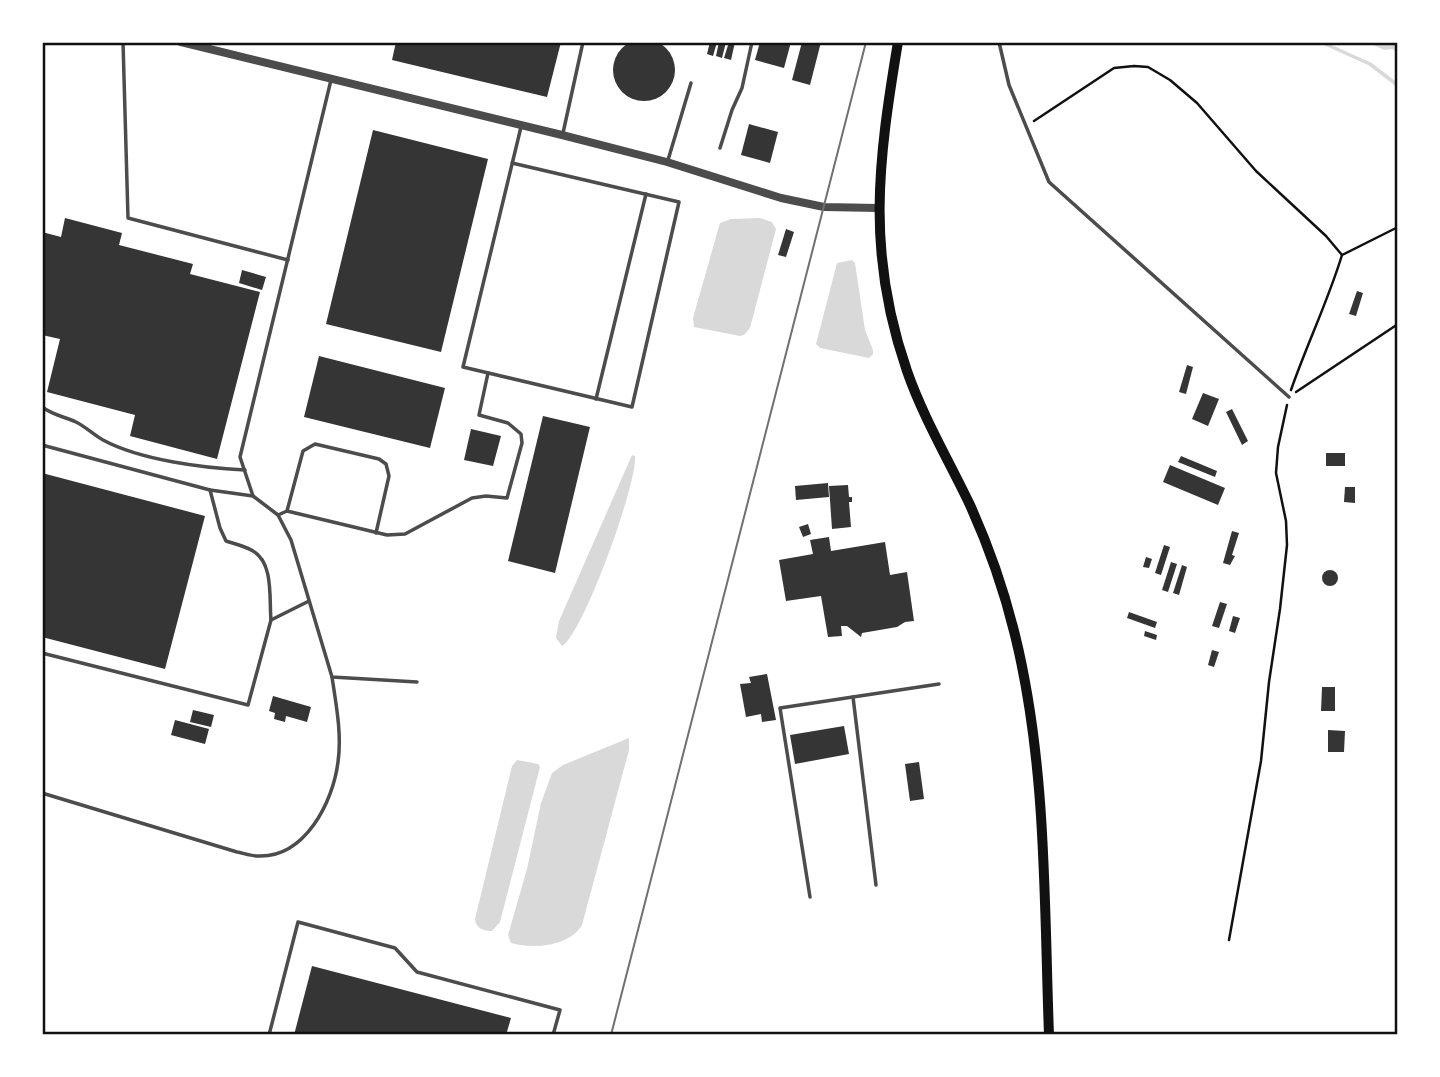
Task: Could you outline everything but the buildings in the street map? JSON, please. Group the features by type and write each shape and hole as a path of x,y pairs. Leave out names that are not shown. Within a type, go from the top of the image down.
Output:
{"main road":[{"path":"898,42 882,144 878,208 888,303 907,372 985,540 1006,600 1023,668 1037,766 1049,1035"}],"street":[{"path":"181,42 667,162 801,203 839,208 878,208"}],"lane":[{"path":"123,42 128,218 288,260"},
{"path":"562,135 583,42"},
{"path":"720,148 742,88 752,42"},
{"path":"999,42 1009,85 1049,182 1289,397"},
{"path":"253,496 240,457 331,78"},
{"path":"667,162 691,83"},
{"path":"512,163 678,202 632,407 463,367 521,125"},
{"path":"596,399 646,194"},
{"path":"278,515 287,511 376,533 405,534 472,498 507,498 522,443 521,434 508,423 478,415 488,373"},
{"path":"42,407 76,422 105,441 146,455 212,468 245,470"},
{"path":"287,511 303,451 309,446 315,444 379,459 386,464 389,476 376,533"},
{"path":"42,445 210,490 253,496 278,515 291,540 332,677 340,741 338,764 331,790 306,837 281,851 259,857 42,793"},
{"path":"42,653 248,705 271,620 266,566 261,556 252,550 226,541 210,490"},
{"path":"271,620 309,601"},
{"path":"332,677 417,682"},
{"path":"810,897 780,708 939,684"},
{"path":"853,697 876,885"},
{"path":"269,1035 298,922 395,948 417,972 559,1010 553,1035"}],"path":[{"path":"1026,127 1114,68 1148,67 1170,80 1196,103 1256,171 1342,255"},
{"path":"1229,940 1261,761 1280,609 1287,545 1286,521 1276,473 1278,447 1289,397 1304,351 1328,300 1342,255 1398,227"},
{"path":"1289,397 1398,324"}],"shaded area":[{"path":"1368,42 1398,42 1398,55 1393,49 1384,50"},
{"path":"760,218 772,222 776,229 750,328 740,336 694,327 693,318 720,223 731,219"},
{"path":"852,260 855,263 865,330 873,350 869,358 820,348 816,344 837,263"},
{"path":"632,455 635,456 634,471 608,556 583,615 562,646 556,638 559,621"},
{"path":"629,738 629,750 582,925 569,938 550,945 511,943 508,935 527,869 541,803 552,773 563,765"},
{"path":"517,760 538,764 540,767 500,922 492,931 486,931 479,927 475,919 512,766"}],"waterway":[{"path":"1321,42 1370,64 1396,84"}],"tram line":[{"path":"611,1035 866,42"}]}
